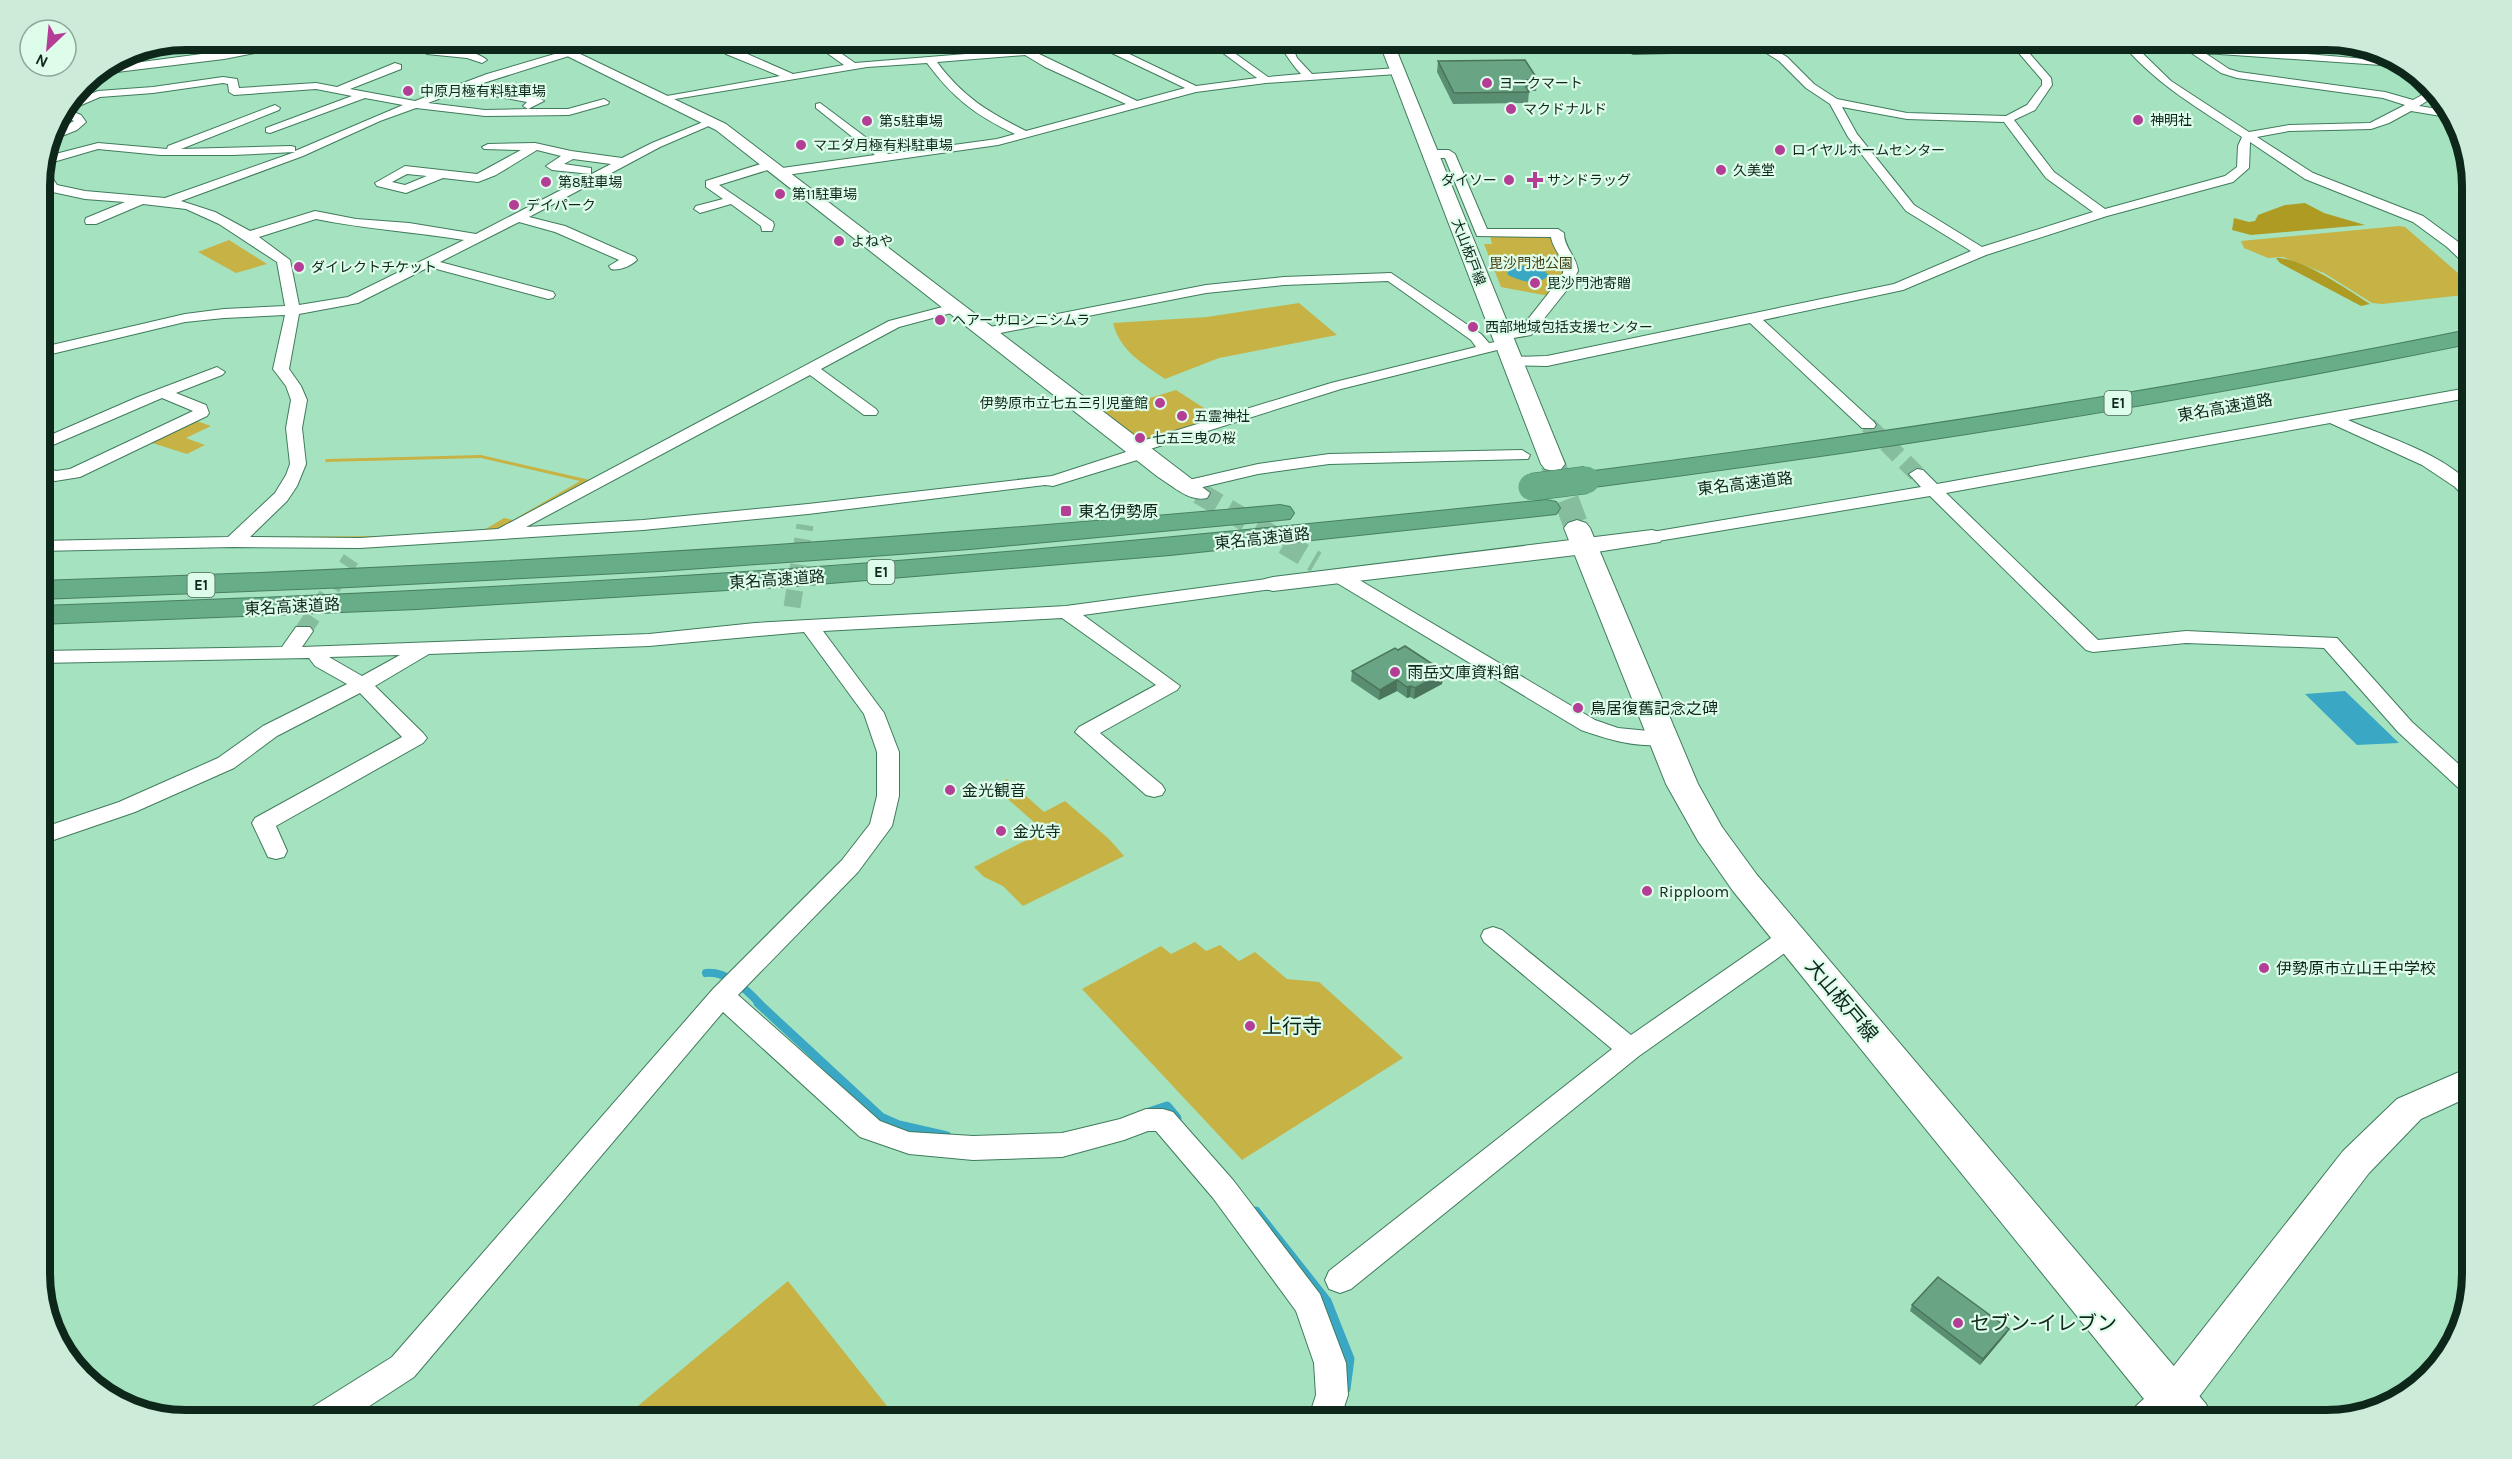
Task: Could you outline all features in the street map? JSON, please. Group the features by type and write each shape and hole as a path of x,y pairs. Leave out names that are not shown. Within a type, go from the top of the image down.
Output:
{"highway":[{"name":"東名高速道路","path":"1590,491 1783,455 2040,417 2368,358 2462,338"},
{"name":"東名高速道路","path":"1804,475 2201,412 2462,360"},
{"name":"東名高速道路","path":"50,615 215,610 822,577 1173,547 1590,491 1768,480"},
{"name":"東名高速道路","path":"50,590 374,578 825,552 1539,497"}],"main road":[{"name":"大山板戸線","path":"1389,50 1480,280 1501,347 1553,464"},
{"name":"大山板戸線","path":"1581,538 1662,738 1682,784 1709,833 2169,1410"}],"street":[{"path":"114,70 253,50"},
{"path":"428,50 421,52 470,55 482,60"},
{"path":"562,50 712,122 1192,490 1258,469 1329,459 1522,455"},
{"path":"726,50 797,82"},
{"path":"830,50 852,66"},
{"path":"661,96 797,82 807,79 807,76 852,66 1038,50"},
{"path":"1113,50 1195,89"},
{"path":"1224,50 1266,80"},
{"path":"1289,50 1292,59 1309,77"},
{"path":"1633,51 1672,50"},
{"path":"1769,50 1783,59 1810,86 1834,102 1907,116 2007,119 2030,111 2047,85 2047,80 2021,50"},
{"path":"2133,50 2167,83 2309,176 2418,219 2462,254"},
{"path":"2195,50 2225,71 2237,75 2385,95 2442,113"},
{"path":"2222,50 2386,64"},
{"path":"1027,52 1049,65 1137,105"},
{"path":"167,202 312,148 376,118 461,87 568,53"},
{"path":"930,60 962,100 974,109 1026,135"},
{"path":"339,89 397,67 397,62 380,65"},
{"path":"767,228 768,225 710,184 774,168 885,157 998,142 1195,89 1266,80 1397,70"},
{"path":"106,76 114,81 128,84"},
{"path":"87,92 98,94 160,90 223,80 233,81 234,92 302,85 366,93 416,104 470,112 569,112 588,117 579,122"},
{"path":"661,96 703,81"},
{"path":"461,87 539,101 518,112"},
{"path":"986,332 1206,289 1275,282 1391,277 1476,337 1547,361 1898,287 1981,252 2103,213 2229,179 2243,168 2245,140 2248,136 2264,131 2284,129 2372,126 2427,96 2420,87"},
{"path":"270,130 366,93"},
{"path":"79,102 98,94"},
{"path":"470,112 501,94"},
{"path":"569,112 604,102"},
{"path":"1834,102 1852,135 1910,208 1981,252"},
{"path":"820,106 885,157"},
{"path":"160,152 275,108"},
{"path":"60,133 79,124 79,119 70,114"},
{"path":"2007,119 2017,136 2050,175 2103,213"},
{"path":"50,350 182,318 326,307 353,300 518,219 672,137 712,122"},
{"path":"231,125 328,141"},
{"path":"53,158 98,146 160,152 233,153 312,148"},
{"path":"488,147 535,146 571,155 624,162"},
{"path":"442,174 478,178 535,146"},
{"path":"50,546 233,542 356,551 500,534 806,517 1046,480 1053,481 1138,450 1336,386 1501,347 1526,332 1571,273 1570,260 1559,247 1558,233 1482,233 1449,154 1430,154"},
{"path":"571,155 552,166 603,173"},
{"path":"50,184 72,194 167,202 196,208 284,260 293,309 281,369 294,386 300,403 294,425 294,439 299,463 289,485 267,512 233,542"},
{"path":"91,221 142,200"},
{"path":"700,209 732,200"},
{"path":"246,237 315,215 356,223 409,227 479,238"},
{"path":"518,219 561,229 630,260 616,266"},
{"path":"2452,244 2462,244"},
{"path":"428,263 546,292"},
{"path":"500,534 894,324 954,308"},
{"path":"1753,318 1868,425"},
{"path":"810,368 870,412"},
{"path":"50,441 217,372"},
{"path":"50,474 54,476 74,473 201,413 200,408 162,393"},
{"path":"50,657 288,653 649,640 754,628 1066,612 1340,576 1581,538 1652,537 1935,490 2462,394"},
{"path":"2334,419 2429,462 2462,483"},
{"path":"1917,474 2093,646 2186,637 2330,642 2405,727 2462,779"},
{"path":"1316,562 1588,725 1616,735 1662,738"},
{"path":"336,1410 403,1367 731,986 868,846 881,826 888,796 888,752 874,713 800,627 792,608"},
{"path":"1066,612 1170,687 1086,732 1154,790"},
{"path":"288,653 303,631"},
{"path":"50,833 127,807 226,763 279,726 362,684 424,649"},
{"path":"276,851 263,823 416,738 362,684 322,662 314,652"},
{"path":"1492,936 1630,1049"},
{"path":"1340,1280 1630,1049 1790,937"},
{"path":"731,986 870,1129 909,1143 973,1148 1062,1145 1124,1129 1146,1120 1163,1120 1223,1189 1312,1302 1330,1363 1332,1395 1327,1410"},
{"path":"2173,1410 2356,1162 2409,1109 2462,1085"}],"green space":[{"path":"2405,227 2462,276 2462,295 2382,304 2372,303 2324,273 2283,257 2268,258 2244,248 2241,241"},
{"name":"毘沙門池公園","path":"1549,235 1564,259 1567,272 1549,296 1501,287 1484,244 1492,244 1490,236"},
{"path":"229,240 267,264 236,273 198,252"},
{"path":"1299,303 1337,335 1219,358 1165,379 1126,349 1113,323 1207,317"},
{"path":"1176,390 1221,419 1144,442 1101,413"},
{"path":"194,420 211,426 186,438 205,445 187,454 149,442"},
{"path":"481,455 590,480 499,531 382,539 264,539 259,537 383,536 484,530 504,518 513,520 580,481 481,458 325,462 326,459"},
{"path":"1007,779 1044,812 1065,801 1109,839 1124,856 1023,906 1003,886 984,877 974,867 1044,831 994,787"},
{"path":"1195,942 1206,951 1220,945 1239,961 1255,952 1287,979 1319,982 1403,1058 1242,1160 1082,989 1161,946 1171,954"},
{"path":"788,1281 890,1410 633,1410"}],"shaded area":[{"path":"2305,203 2324,213 2365,225 2251,235 2232,230 2234,218 2249,222 2255,221 2258,215 2285,205"},
{"path":"2276,258 2311,268 2370,304 2361,306 2280,263"}],"water":[{"path":"1519,265 1540,268 1549,275 1534,282 1508,275 1507,269"},
{"path":"2345,691 2399,743 2357,745 2305,694"}],"building":[{"name":"ヨークマート","path":"1525,60 1538,80 1522,80 1529,92 1454,93 1438,61"},
{"path":"1405,646 1443,673 1415,688 1407,687 1397,680 1380,690 1352,671 1395,648 1398,650"},
{"name":"セブン-イレブン","path":"1938,1277 2009,1329 1983,1359 1912,1305"}],"waterway":[{"path":"706,973 729,978 760,1004"},
{"path":"758,1003 881,1117 899,1125 947,1136"},
{"path":"1149,1112 1167,1106 1177,1118"},
{"path":"1256,1211 1327,1301 1350,1359 1346,1389"}],"tunnel":[{"path":"1868,425 1917,474"},
{"path":"1553,464 1577,528"},
{"path":"1199,493 1316,562"},
{"path":"792,607 805,525"},
{"path":"303,631 351,559"}],"place":[{"name":"ヨークマート","path":"1487,83"},
{"name":"中原月極有料駐車場","path":"408,91"},
{"name":"マクドナルド","path":"1511,109"},
{"name":"神明社","path":"2138,120"},
{"name":"第5駐車場","path":"867,121"},
{"name":"マエダ月極有料駐車場","path":"801,145"},
{"name":"ロイヤルホームセンター","path":"1780,150"},
{"name":"久美堂","path":"1721,170"},
{"name":"ダイソー","path":"1509,180"},
{"name":"サンドラッグ","path":"1535,180"},
{"name":"第8駐車場","path":"546,182"},
{"name":"第11駐車場","path":"780,194"},
{"name":"デイパーク","path":"514,205"},
{"name":"よねや","path":"839,241"},
{"name":"ダイレクトチケット","path":"299,267"},
{"name":"毘沙門池寄贈","path":"1535,283"},
{"name":"ヘアーサロンニシムラ","path":"940,320"},
{"name":"西部地域包括支援センター","path":"1473,327"},
{"name":"伊勢原市立七五三引児童館","path":"1160,403"},
{"name":"五霊神社","path":"1182,416"},
{"name":"七五三曳の桜","path":"1140,438"},
{"name":"東名伊勢原","path":"1066,511"},
{"name":"雨岳文庫資料館","path":"1395,672"},
{"name":"鳥居復舊記念之碑","path":"1578,708"},
{"name":"金光観音","path":"950,790"},
{"name":"金光寺","path":"1001,831"},
{"name":"Ripploom","path":"1647,891"},
{"name":"伊勢原市立山王中学校","path":"2264,968"},
{"name":"上行寺","path":"1250,1026"},
{"name":"セブン-イレブン","path":"1958,1323"}]}
